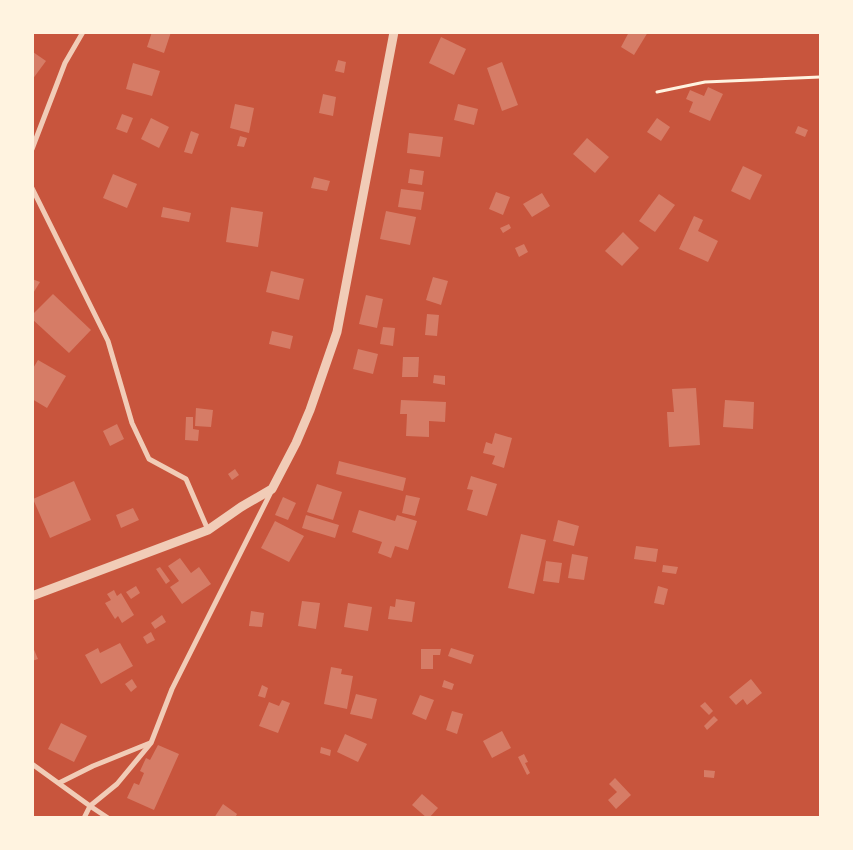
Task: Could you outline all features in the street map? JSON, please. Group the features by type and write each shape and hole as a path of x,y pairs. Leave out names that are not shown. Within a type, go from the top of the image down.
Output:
{"street":[{"path":"32,149 65,63 83,32"},
{"path":"84,818 90,806 117,784 151,743 172,689 296,443 310,410 337,332 394,32"},
{"path":"32,188 108,341 132,423 149,459 186,479 208,530"},
{"path":"32,596 208,530 241,507 272,489"},
{"path":"58,783 93,766 151,743"},
{"path":"32,764 108,818"}],"path":[{"path":"657,92 706,82 820,77"}],"building":[{"path":"152,32 171,32 164,53 147,47"},
{"path":"629,32 648,32 634,55 621,47"},
{"path":"441,37 466,49 454,75 429,63"},
{"path":"32,53 46,61 32,80"},
{"path":"338,60 346,62 344,73 335,71"},
{"path":"502,62 518,105 502,111 487,68"},
{"path":"133,63 160,71 152,96 126,89"},
{"path":"708,87 723,94 710,121 689,112 693,102 686,99 690,90 704,96"},
{"path":"323,94 336,97 333,116 319,113"},
{"path":"235,104 254,108 249,133 230,128"},
{"path":"458,104 478,109 474,125 454,120"},
{"path":"122,114 133,118 127,133 116,129"},
{"path":"151,118 169,127 159,148 141,139"},
{"path":"657,118 670,127 661,141 647,132"},
{"path":"798,126 808,130 805,137 795,133"},
{"path":"191,131 199,134 192,154 184,152"},
{"path":"409,133 443,137 440,157 407,153"},
{"path":"240,136 247,138 244,147 237,146"},
{"path":"587,138 609,157 595,173 573,154"},
{"path":"743,166 762,175 750,200 731,191"},
{"path":"410,169 424,171 422,185 408,183"},
{"path":"113,174 137,184 127,208 103,198"},
{"path":"314,177 330,181 327,191 311,188"},
{"path":"401,189 424,192 421,210 398,207"},
{"path":"496,192 510,197 503,215 489,209"},
{"path":"542,193 550,206 532,217 523,204"},
{"path":"659,194 675,205 655,232 639,221"},
{"path":"163,207 191,213 189,222 161,217"},
{"path":"231,207 263,212 258,247 226,242"},
{"path":"386,211 416,217 410,245 380,239"},
{"path":"694,216 703,220 698,231 718,241 708,262 679,249"},
{"path":"509,224 511,228 503,233 500,228"},
{"path":"623,232 639,248 622,266 605,251"},
{"path":"524,244 528,252 519,257 515,248"},
{"path":"271,271 304,279 299,300 266,292"},
{"path":"433,277 448,281 441,305 426,300"},
{"path":"32,279 40,282 32,295"},
{"path":"53,294 91,330 69,353 32,319 32,315"},
{"path":"366,295 383,299 377,328 359,324"},
{"path":"427,314 439,315 437,336 425,335"},
{"path":"383,327 395,328 393,346 380,344"},
{"path":"272,331 293,336 290,349 269,344"},
{"path":"358,349 378,354 373,374 353,369"},
{"path":"403,357 419,357 418,377 402,377"},
{"path":"38,360 66,376 47,408 32,399 32,370"},
{"path":"434,375 445,376 445,385 433,383"},
{"path":"696,388 700,445 669,447 667,412 674,412 672,389"},
{"path":"401,400 446,402 445,422 429,421 429,437 406,436 407,414 400,414"},
{"path":"725,400 754,402 753,429 723,427"},
{"path":"196,408 213,410 211,427 195,426"},
{"path":"186,417 193,417 193,429 199,430 198,441 185,440"},
{"path":"117,424 124,439 110,446 103,431"},
{"path":"495,433 512,438 504,468 492,464 495,456 483,453 486,442 492,444"},
{"path":"339,461 406,478 403,491 336,474"},
{"path":"235,469 239,475 232,480 228,474"},
{"path":"471,476 497,484 487,516 467,510 473,490 467,489"},
{"path":"74,481 91,520 50,538 33,499"},
{"path":"317,484 342,492 333,520 307,512"},
{"path":"406,495 420,498 415,516 402,513"},
{"path":"283,497 296,503 288,520 275,515"},
{"path":"133,508 139,520 121,528 116,515"},
{"path":"359,510 395,521 397,515 417,521 408,550 395,546 391,558 378,553 382,542 352,532"},
{"path":"306,515 339,525 335,538 302,528"},
{"path":"558,520 579,526 574,546 553,541"},
{"path":"275,521 304,536 289,562 261,548"},
{"path":"521,534 546,540 534,594 508,588"},
{"path":"636,546 658,549 656,562 634,559"},
{"path":"572,554 588,557 584,580 568,578"},
{"path":"180,558 191,573 199,567 211,584 182,604 170,587 179,581 168,566"},
{"path":"546,561 562,563 559,583 543,581"},
{"path":"663,565 678,567 676,574 662,572"},
{"path":"160,567 170,581 166,584 156,569"},
{"path":"136,586 140,593 131,599 126,592"},
{"path":"658,586 668,589 664,605 654,603"},
{"path":"114,590 117,596 121,593 134,615 122,623 118,616 115,619 105,603 111,600 107,594"},
{"path":"396,599 415,602 412,622 388,619 390,606 395,607"},
{"path":"302,601 320,603 316,629 298,626"},
{"path":"348,603 372,607 368,631 344,627"},
{"path":"251,611 264,613 262,627 249,626"},
{"path":"162,615 166,622 155,629 151,623"},
{"path":"151,632 155,640 147,644 143,637"},
{"path":"120,643 133,666 101,684 85,655 98,648 100,653"},
{"path":"32,645 38,659 32,661"},
{"path":"451,648 474,655 471,664 448,656"},
{"path":"421,649 441,649 440,655 433,655 433,669 421,669"},
{"path":"331,667 342,669 341,674 353,676 347,709 324,704"},
{"path":"132,679 137,687 131,692 125,684"},
{"path":"751,679 762,693 747,705 743,699 736,705 729,697"},
{"path":"444,680 454,684 452,690 442,687"},
{"path":"262,685 268,688 265,698 258,696"},
{"path":"356,694 377,699 372,719 350,714"},
{"path":"420,695 434,700 426,720 412,714"},
{"path":"282,700 290,703 278,733 259,726 269,702 279,706"},
{"path":"705,702 713,711 709,715 700,706"},
{"path":"452,711 463,714 457,734 446,730"},
{"path":"714,716 718,720 707,730 704,726"},
{"path":"61,723 87,736 74,762 48,749"},
{"path":"502,731 511,748 492,758 483,741"},
{"path":"345,734 367,744 358,762 337,752"},
{"path":"158,745 179,754 154,810 127,798 134,783 139,785 144,773 140,771 146,758 150,760"},
{"path":"321,747 331,750 330,756 320,753"},
{"path":"524,754 528,762 525,763 530,773 527,775 518,757"},
{"path":"704,770 715,771 714,778 704,777"},
{"path":"615,778 631,795 616,809 608,800 617,792 609,784"},
{"path":"422,794 438,808 429,818 412,805"},
{"path":"223,804 237,814 235,818 214,818"}]}
